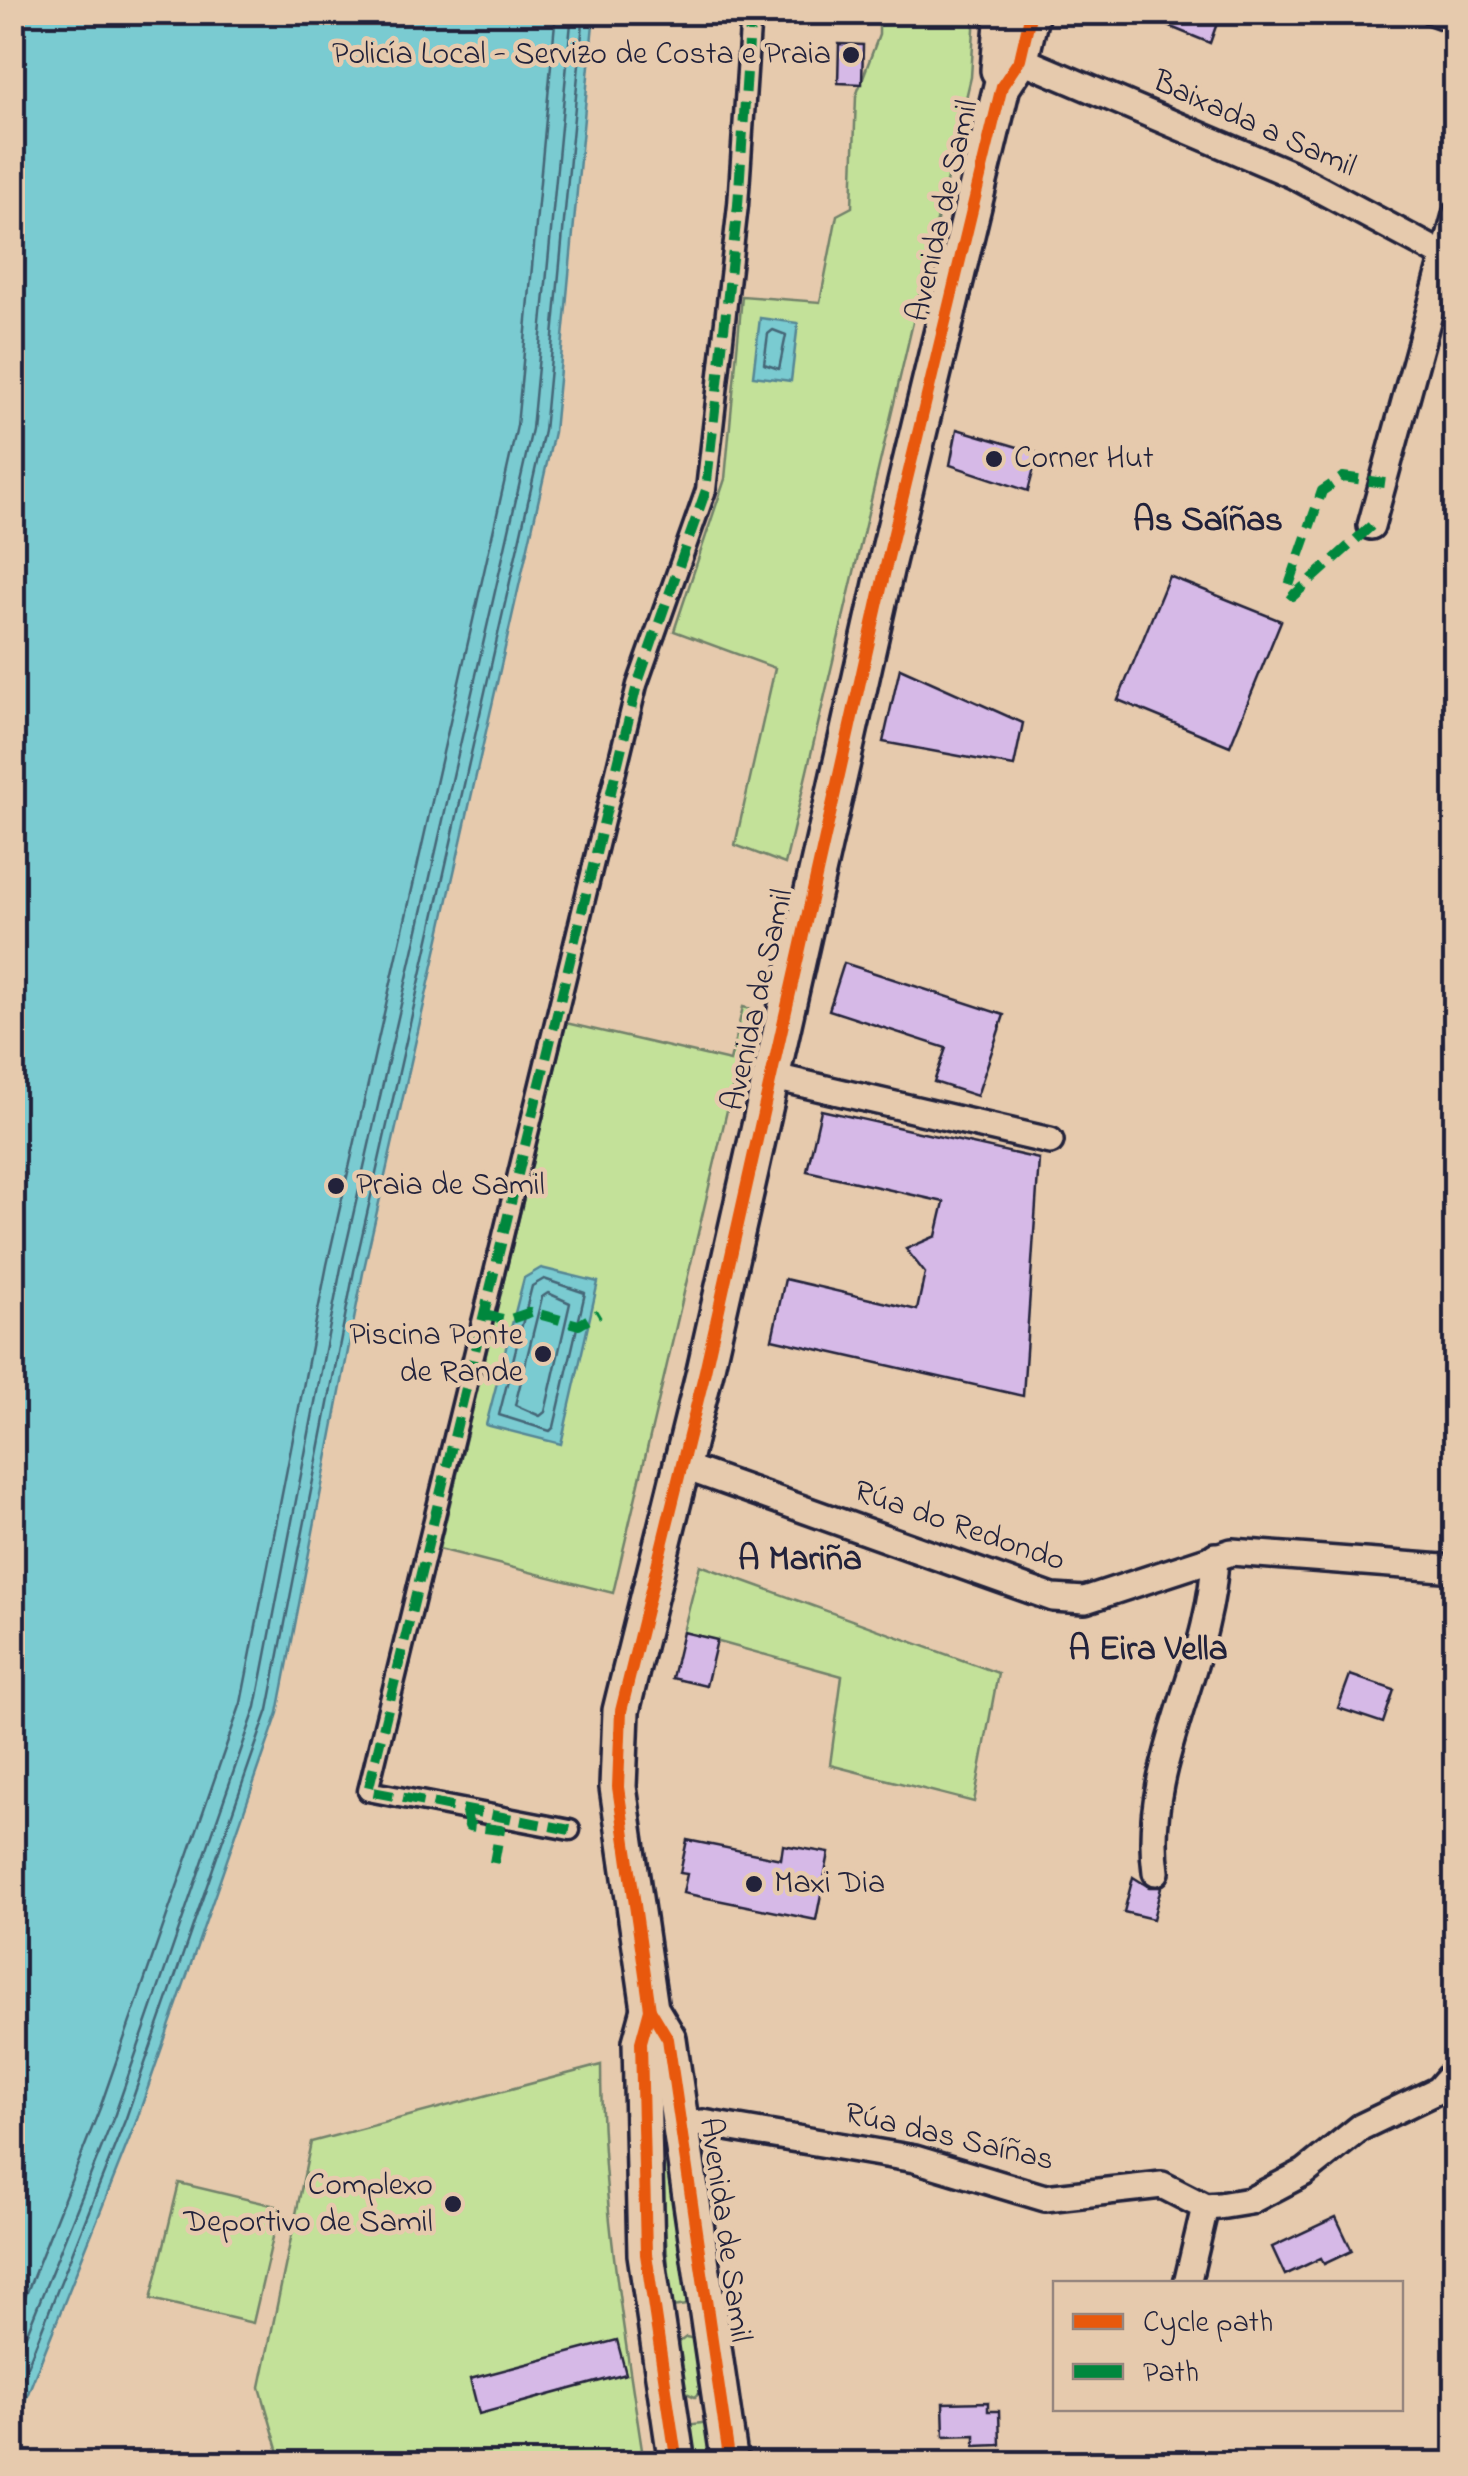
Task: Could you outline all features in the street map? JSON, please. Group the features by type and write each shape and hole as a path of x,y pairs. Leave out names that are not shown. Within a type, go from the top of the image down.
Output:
{"main road":[{"name":"Avenida de Samil","path":"1004,12 997,60 1011,72"},
{"name":"Avenida de Samil","path":"677,2464 655,2341 646,2254 641,2059 650,2009 618,1788 618,1741 631,1668 682,1466 886,566 1011,72 1030,12"},
{"name":"Avenida de Samil","path":"650,2009 668,2040 730,2464"},
{"path":"655,2341 681,2318 697,2320 711,2332"},
{"path":"664,2394 685,2412 694,2414 720,2397"}],"street":[{"path":"570,1830 368,1790 637,685 706,490 738,206 750,12"},
{"path":"1434,12 1456,20"},
{"name":"Baixada a Samil","path":"1011,72 1291,174 1450,258"},
{"path":"1371,526 1450,258 1456,215"},
{"path":"770,1076 1050,1141"},
{"name":"Rúa do Redondo","path":"682,1466 1053,1598 1085,1600 1216,1556 1248,1553 1456,1569"},
{"path":"1156,1872 1152,1846 1158,1803 1208,1614 1216,1556"},
{"path":"1189,2281 1204,2207 1250,2200 1270,2192 1305,2172 1361,2127 1438,2090 1456,2069"},
{"name":"Rúa das Saíñas","path":"680,2126 703,2123 874,2150 1046,2198 1162,2185 1204,2207"}],"green space":[{"path":"879,13 975,13 971,77 785,864 735,845 775,668 674,631 725,479 742,296 820,302 837,215 852,207 856,96 879,35"},
{"path":"743,1007 751,1009 613,1593 439,1549 566,1023 730,1061"},
{"path":"700,1565 998,1673 974,1802 830,1765 842,1676 683,1632"},
{"name":"Complexo Deportivo de Samil","path":"601,2065 609,2215 644,2463 282,2463 260,2387 311,2142"},
{"path":"663,2090 695,2304 671,2307 655,2091"},
{"path":"179,2183 280,2207 253,2323 151,2299"},
{"path":"686,2337 695,2339 704,2390 695,2397 684,2392 677,2344"},
{"path":"711,2422 716,2463 692,2463 685,2425"}],"water":[{"path":"13,12 594,13 554,432 363,1273 278,1713 136,2122 13,2431"},
{"path":"760,318 798,323 791,381 753,376"},
{"name":"Piscina Ponte de Rande","path":"541,1268 598,1282 561,1444 486,1425 524,1278"}],"building":[{"path":"1134,12 1221,12 1210,43"},
{"path":"839,44 863,45 862,84 838,83"},
{"name":"Corner Hut","path":"957,429 1038,453 1028,491 950,465"},
{"path":"1169,576 1281,621 1230,746 1118,700"},
{"path":"900,668 1023,723 1014,766 883,742"},
{"path":"844,963 1004,1015 977,1096 934,1082 946,1048 829,1010"},
{"path":"821,1110 1039,1159 1023,1396 772,1339 785,1279 917,1310 925,1273 906,1249 936,1236 944,1202 807,1171"},
{"path":"683,1632 717,1640 706,1686 672,1678"},
{"path":"1350,1675 1394,1690 1383,1723 1338,1708"},
{"name":"Maxi Dia","path":"687,1840 781,1859 783,1845 829,1853 816,1920 683,1893 687,1874 680,1873"},
{"path":"1133,1877 1149,1887 1161,1887 1153,1919 1124,1912"},
{"path":"1336,2217 1352,2251 1324,2264 1321,2258 1285,2275 1272,2247"},
{"path":"617,2340 626,2374 479,2414 470,2379"},
{"path":"988,2402 988,2411 999,2411 1000,2445 975,2446 975,2435 944,2436 943,2403"}],"marked path":[{"path":"570,1830 368,1791 637,685 706,490 738,205 751,12"},
{"path":"1371,526 1293,596 1287,591 1322,491 1343,477 1385,483"},
{"path":"483,1315 508,1320 531,1312 579,1325 599,1313"},
{"path":"466,1812 469,1826 500,1830 494,1863"}],"cycle path":[{"path":"730,2464 668,2039 650,2009 618,1787 621,1711 705,1371 886,566 1002,86 1020,59 1031,12"},
{"path":"650,2009 641,2042 646,2254 677,2464"}],"place":[{"name":"Policía Local - Servizo de Costa e Praia","path":"851,55"},
{"name":"Corner Hut","path":"994,459"},
{"name":"Praia de Samil","path":"336,1186"},
{"name":"Piscina Ponte de Rande","path":"543,1354"},
{"name":"Maxi Dia","path":"754,1884"},
{"name":"Complexo Deportivo de Samil","path":"453,2204"}],"district":[{"name":"As Saíñas","path":"1208,521"},
{"name":"A Mariña","path":"800,1560"},
{"name":"A Eira Vella","path":"1148,1650"}]}
